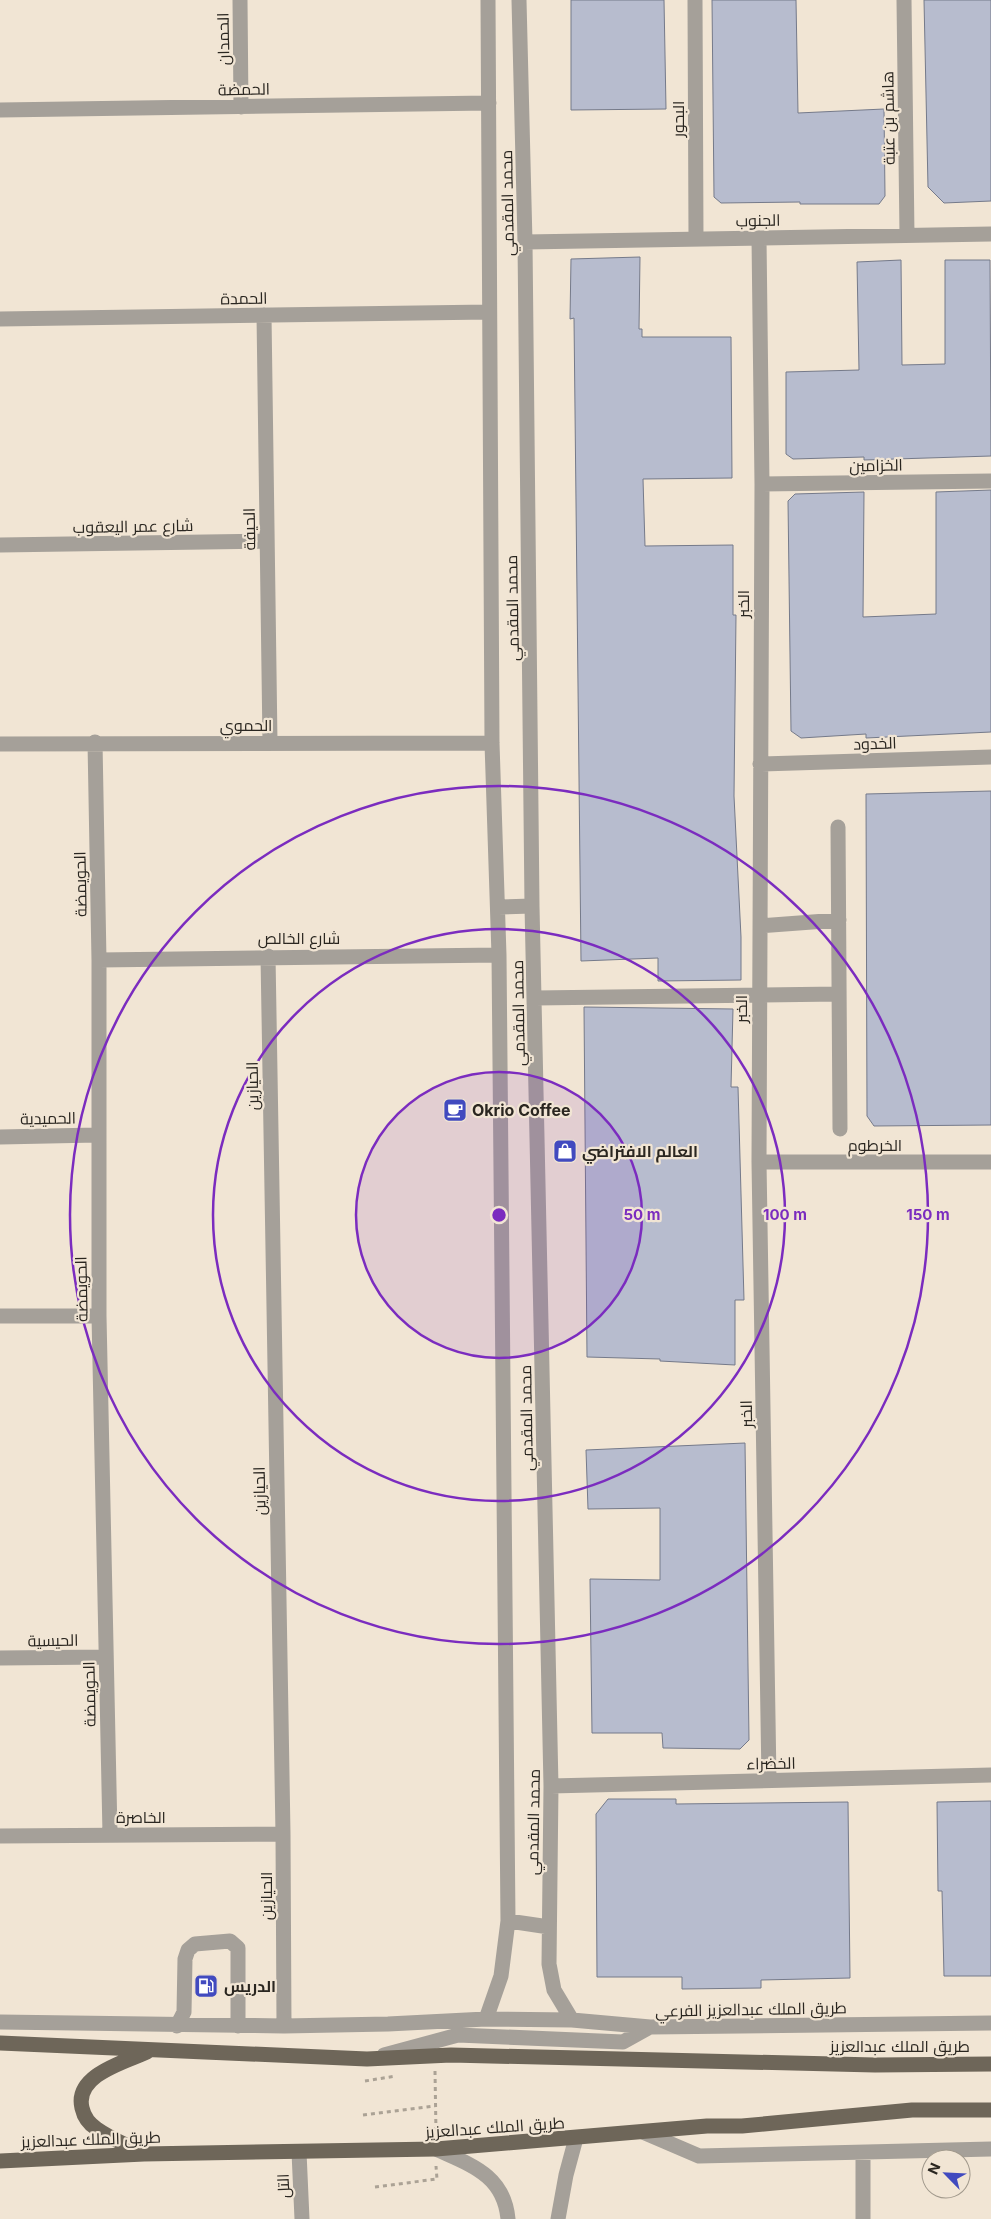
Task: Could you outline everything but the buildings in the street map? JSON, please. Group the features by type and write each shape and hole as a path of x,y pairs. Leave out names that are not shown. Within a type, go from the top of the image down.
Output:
{"main road":[{"name":"طريق الملك عبدالعزيز","path":"0,2043 367,2059 451,2055 875,2065 991,2064"},
{"path":"144,2154 98,2130 88,2122 83,2113 81,2094 90,2081 104,2071 151,2051"},
{"name":"طريق الملك عبدالعزيز","path":"0,2161 144,2154 436,2151 707,2126 742,2126 912,2110 991,2110"}],"street":[{"name":"الحمدان","path":"240,0 241,107"},
{"name":"محمد المقدمي","path":"486,2019 501,1976 508,1921 499,955 492,743 488,0"},
{"name":"محمد المقدمي","path":"519,0 525,242 532,906 551,1786 548,1927 549,1964 554,1990 572,2020"},
{"name":"البحور","path":"695,0 696,238"},
{"name":"هاشم بن عتبة","path":"904,0 908,235"},
{"name":"الحمضة","path":"0,110 489,103"},
{"name":"الجنوب","path":"525,242 991,234"},
{"name":"الخبر","path":"759,238 762,484 759,1162 769,1780"},
{"name":"الحمدة","path":"0,319 489,312"},
{"name":"الحيفة","path":"264,315 270,742"},
{"name":"الخزامين","path":"762,484 991,481"},
{"name":"شارع عمر اليعقوب","path":"0,545 267,541"},
{"name":"الحموي","path":"0,744 95,742 492,743"},
{"name":"الحويمضة","path":"95,742 99,1316 110,1834"},
{"name":"الخدود","path":"760,764 991,757"},
{"path":"838,827 840,1129"},
{"path":"498,907 532,906"},
{"path":"760,926 839,920"},
{"name":"شارع الخالص","path":"98,960 268,956 499,955"},
{"name":"الحيازين","path":"268,956 283,1834 284,2026"},
{"path":"535,998 839,994"},
{"name":"الحميدية","path":"0,1137 97,1135"},
{"name":"الخرطوم","path":"759,1162 991,1162"},
{"path":"0,1316 99,1316"},
{"name":"الحيسية","path":"0,1658 106,1657"},
{"name":"الخضراء","path":"551,1786 991,1774"},
{"name":"الخاصرة","path":"0,1836 283,1834"},
{"path":"508,1921 548,1927"},
{"path":"177,2026 184,2012 185,1958 188,1950 195,1944 230,1941 238,1948 238,2026"},
{"path":"0,2022 177,2026 284,2026 388,2024 486,2019 572,2020 650,2027"},
{"name":"طريق الملك عبدالعزيز الفرعي","path":"367,2059 458,2035 623,2042 650,2027 991,2023"},
{"path":"643,2132 699,2156 991,2149"},
{"path":"558,2219 566,2175 576,2138"},
{"path":"436,2151 485,2172 504,2200 508,2219"},
{"name":"التل","path":"299,2152 302,2219"},
{"path":"863,2153 863,2219"}],"path":[{"path":"375,2186 436,2179 434,2070"},
{"path":"363,2115 435,2106"}],"place":[{"name":"Okrio Coffee","path":"455,1110"},
{"name":"العالم الافتراضي","path":"565,1151"},
{"name":"الدريس","path":"206,1986"}]}
